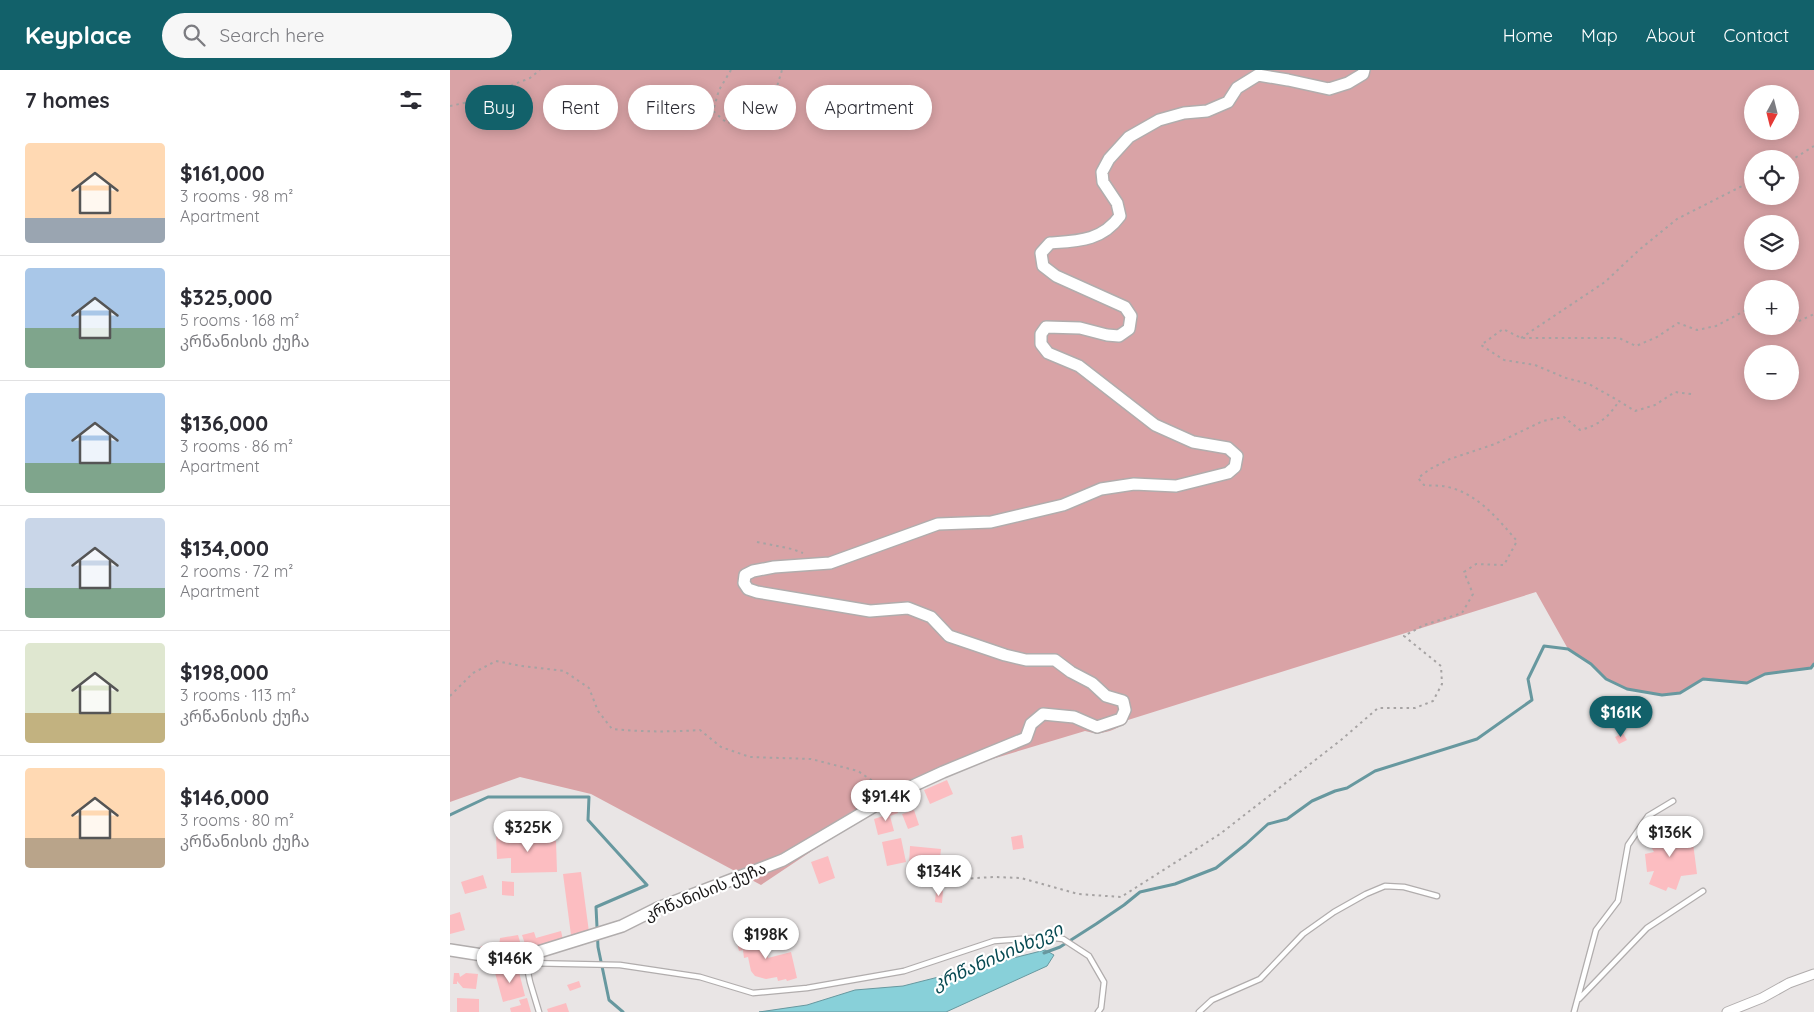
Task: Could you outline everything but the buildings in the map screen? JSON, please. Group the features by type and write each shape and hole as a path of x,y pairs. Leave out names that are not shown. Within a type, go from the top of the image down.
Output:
{"street":[{"name":"კრწანისის ქუჩა","path":"450,950 495,957 522,957 622,926 658,908 783,860 893,795 1026,738 1032,724 1043,714 1074,717 1097,727 1121,719 1125,710 1123,701 1106,696 1092,683 1071,672 1055,660 1026,660 949,636 931,617 908,608 870,611 757,592 748,589 744,583 745,575 753,571 774,567 830,563 938,524 991,522 1063,505 1100,489 1134,484 1176,486 1228,473 1235,467 1237,456 1228,448 1193,442 1155,425 1079,366 1048,353 1041,344 1041,334 1046,327 1080,328 1107,335 1120,336 1129,329 1131,316 1125,307 1056,276 1043,266 1041,253 1050,243 1085,240 1112,228 1120,216 1117,203 1103,182 1102,172 1109,159 1129,137 1159,120 1184,113 1207,111 1228,102 1237,88 1258,75 1329,89 1348,83 1363,74 1364,70"},
{"path":"1732,1011 1814,974"}],"lane":[{"path":"1574,1012 1596,930 1618,901 1628,845 1648,816 1673,801"},
{"path":"1199,1012 1212,1000 1260,979 1303,934 1334,912 1366,894 1385,886 1404,887 1437,896"},
{"path":"1578,1000 1647,928 1703,891"},
{"path":"539,1012 526,963 620,965 700,978 754,993 807,988 904,971 994,941 1046,937 1063,938 1090,956 1104,982 1101,1008 1098,1012"}],"path":[{"path":"450,106 464,104 478,94 507,87 530,78 540,70"},
{"path":"731,70 719,90 713,111 727,123 748,118 775,93 782,70"},
{"path":"1799,155 1814,146"},
{"path":"1521,338 1605,282 1639,250 1677,219 1744,184"},
{"path":"1691,394 1675,392 1655,405 1635,411 1589,384 1566,378 1535,365 1504,360 1481,345 1503,329 1521,338 1619,338 1636,346 1657,337 1678,323 1697,330 1716,326 1744,311"},
{"path":"1799,321 1814,314"},
{"path":"945,880 994,877 1021,878 1078,894 1121,897 1220,834 1341,740 1378,708 1415,708 1433,701 1442,684 1441,666 1404,636 1424,625 1462,613 1473,594 1464,572 1476,564 1504,565 1517,541 1488,508 1482,504 1461,491 1447,486 1424,485 1418,478 1450,458 1495,444 1543,421 1564,417 1580,430 1595,426 1612,412 1619,401"},
{"path":"757,542 792,548 799,552"},
{"path":"450,696 473,674 496,662 564,671 589,688 598,711 612,729 664,732 700,730 720,747 750,757 811,760 858,771 893,795"}],"shaded area":[{"path":"450,70 1814,70 1814,664 1811,668 1765,674 1747,683 1703,679 1680,693 1662,695 1627,689 1606,679 1591,664 1568,649 1536,592 1128,720 1118,727 1102,733 1085,731 956,770 879,806 761,885 591,794 520,777 450,802"}],"water":[{"path":"1045,950 1054,955 1047,966 946,1012 759,1012 807,1005 855,990 903,986"}],"waterway":[{"name":"კრწანისისხევი","path":"1044,953 1060,947 1124,905 1140,892 1175,884 1216,868 1268,824 1287,819 1312,801 1347,788 1375,771 1477,739 1532,700 1528,679 1544,646 1568,649 1591,664 1606,679 1627,689 1662,695 1680,693 1703,679 1747,683 1765,674 1811,668 1814,664"},
{"name":"კრწანისისხევი","path":"450,815 488,797 589,797 588,820 647,885 596,907 598,947 609,1000 623,1012"}]}
